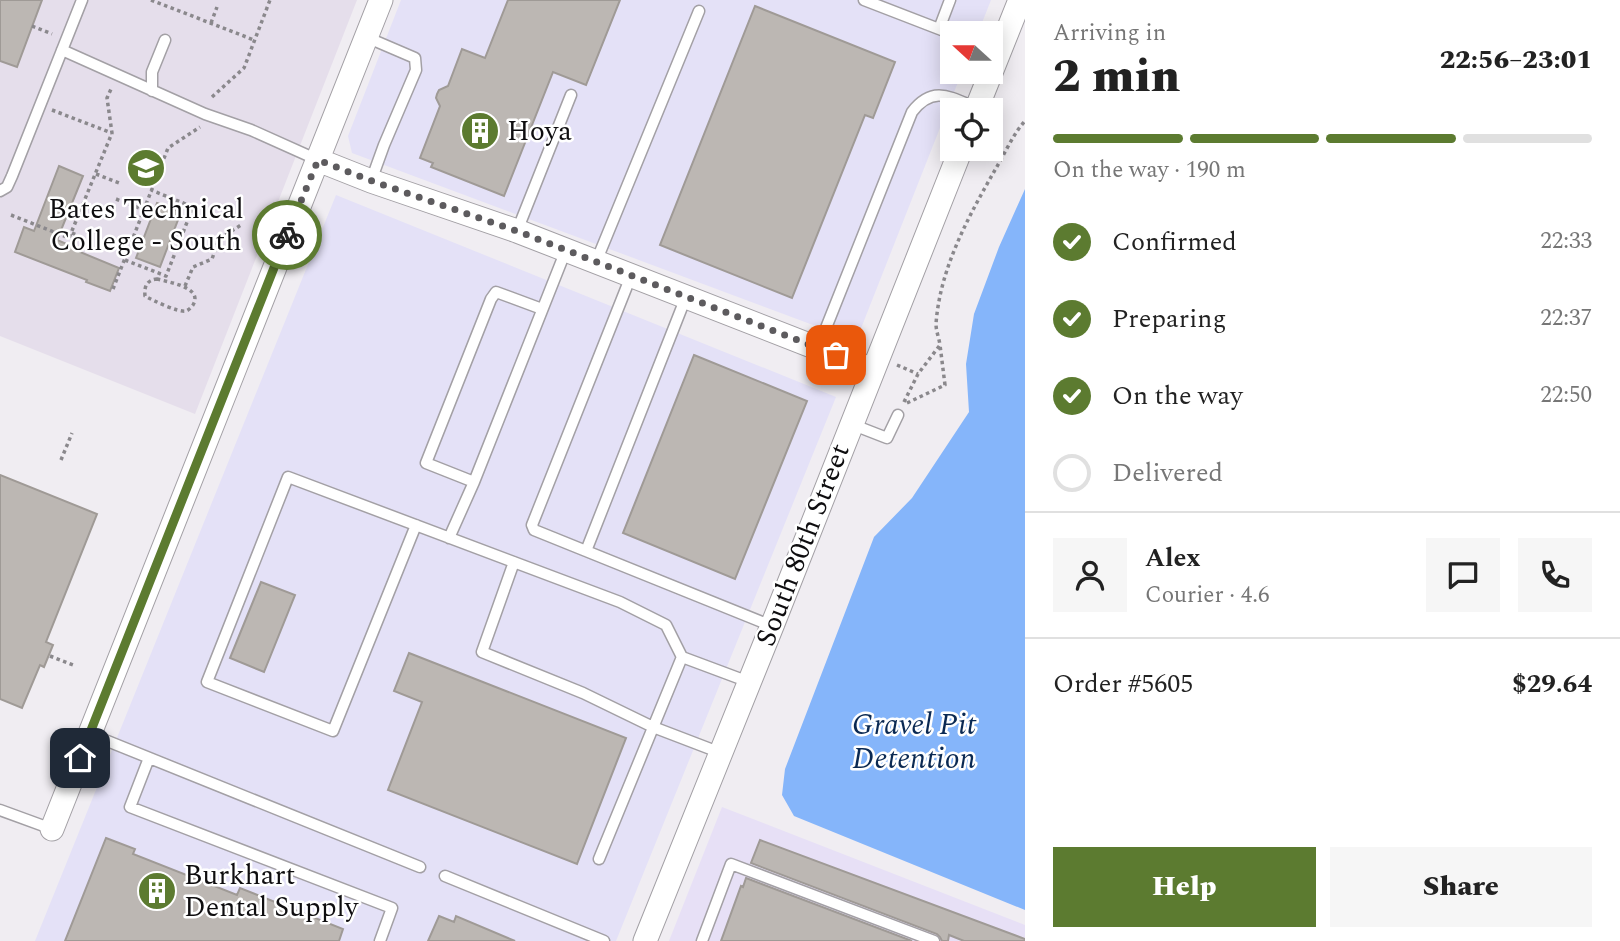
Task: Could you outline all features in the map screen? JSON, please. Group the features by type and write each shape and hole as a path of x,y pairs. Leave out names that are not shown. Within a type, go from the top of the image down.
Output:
{"street":[{"path":"52,829 381,0"},
{"path":"1003,34 1020,0"},
{"path":"318,160 517,231 818,348 882,367"},
{"name":"South 80th Street","path":"645,941 851,424 882,367 957,161"}],"lane":[{"path":"0,191 7,187 12,176 82,0"},
{"path":"864,0 939,29 950,0"},
{"path":"596,262 699,11"},
{"path":"366,37 415,58 416,69 372,181"},
{"path":"152,91 152,72 165,40"},
{"path":"62,50 205,114 318,160"},
{"path":"517,231 571,95"},
{"path":"818,348 912,112 924,99 936,95 951,98"},
{"path":"449,538 566,250"},
{"path":"631,275 532,525 534,530 772,626"},
{"path":"474,482 426,463 496,292 542,309"},
{"path":"586,551 686,297"},
{"path":"851,424 887,438 898,415"},
{"path":"416,525 333,731 207,682 288,477 416,525 449,538 620,602 666,625 682,657 749,682"},
{"path":"514,562 482,652 583,693 653,727 721,753"},
{"path":"599,859 682,657"},
{"path":"90,734 420,867"},
{"path":"149,758 130,807 392,908 380,941"},
{"path":"0,810 52,829"},
{"path":"702,941 731,864 934,941"},
{"path":"445,876 577,936 604,941"}],"path":[{"path":"151,0 255,40"},
{"path":"212,97 244,68 270,0"},
{"path":"211,23 217,7"},
{"path":"32,26 54,34"},
{"path":"11,215 69,238 112,133 107,98 111,89"},
{"path":"52,110 112,133"},
{"path":"940,345 918,374 903,405 945,385 940,345 936,327 943,284 970,215 1025,121"},
{"path":"113,289 168,148 201,126"},
{"path":"96,174 122,184"},
{"path":"125,260 166,276 193,207 152,190"},
{"path":"116,199 144,210"},
{"path":"185,286 193,267 212,259 219,239 241,225"},
{"path":"72,233 77,235 73,246"},
{"path":"151,280 185,286 195,298 194,304 185,312 145,296 144,289 151,280"},
{"path":"882,367 918,374"},
{"path":"61,460 72,433"},
{"path":"50,656 76,666"}],"shaded area":[{"name":"Bates Technical College - South","path":"0,0 357,0 195,414 0,336"},
{"path":"401,0 991,0 983,21 940,21 940,84 957,84 952,98 940,98 940,128 856,341 352,153 348,136"},
{"path":"336,195 836,397 616,941 35,941"},
{"path":"722,807 1025,925 1025,941 669,941"}],"water":[{"name":"Gravel Pit Detention","path":"1025,189 1025,910 794,816 782,795 785,769 874,537 912,498 969,412 966,364 974,314 999,247"}],"building":[{"path":"0,0 42,0 17,67 0,61"},
{"path":"508,0 620,0 586,85 553,72 504,196 431,167 433,163 420,158 440,106 436,98 439,90 448,86 462,49 485,58"},
{"path":"755,6 895,62 873,118 865,115 792,298 660,245"},
{"path":"59,166 83,176 57,240 119,268 110,291 15,252 24,227 34,231"},
{"path":"157,203 181,212 160,267 136,258"},
{"path":"694,355 807,401 735,579 623,533"},
{"path":"0,475 97,514 46,642 53,645 44,667 40,665 22,708 0,699"},
{"path":"261,582 295,595 264,672 230,658"},
{"path":"409,653 626,738 577,864 388,790 422,702 394,691"},
{"name":"Burkhart Dental Supply","path":"106,838 135,849 133,854 237,895 240,888 343,929 339,941 65,941"},
{"path":"760,840 1025,941 964,941 949,935 948,941 942,941 937,934 751,863"},
{"path":"746,878 912,941 721,941"},
{"path":"439,916 454,922 456,916 515,941 428,941"}],"way so far":[{"path":"287,235 318,160 517,231 836,355"}],"place":[{"name":"Hoya","path":"480,131"},
{"name":"Bates Technical College - South","path":"146,168"},
{"name":"Burkhart Dental Supply","path":"157,891"}],"route":[{"path":"80,758 287,235"}]}
